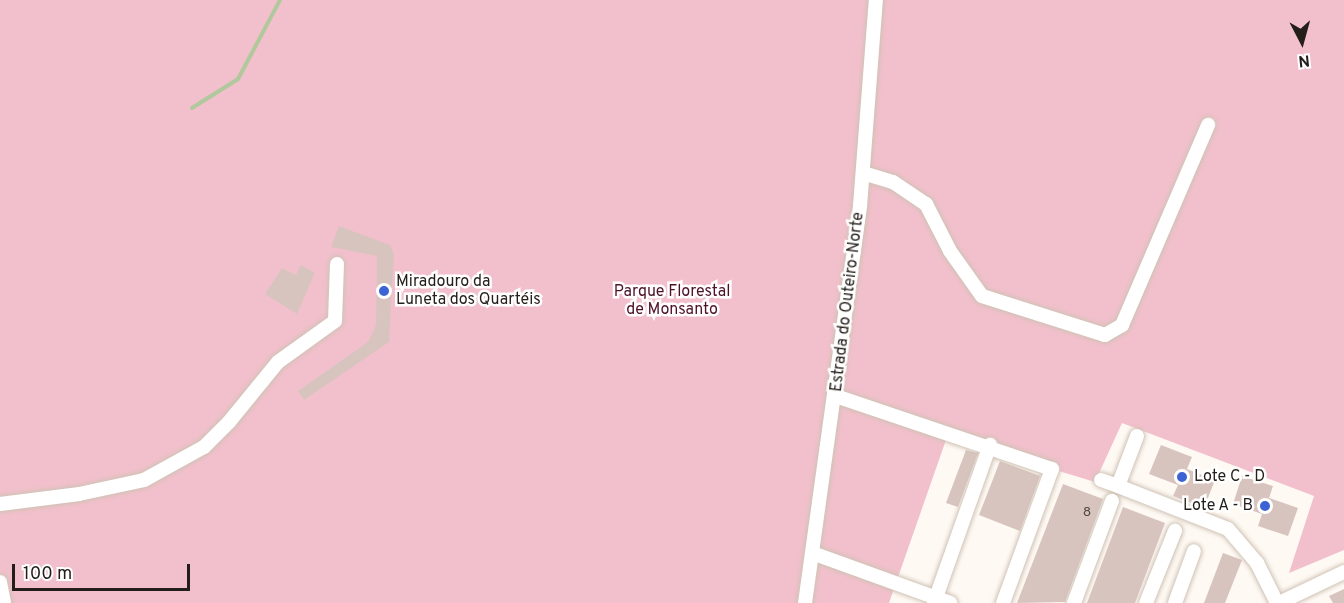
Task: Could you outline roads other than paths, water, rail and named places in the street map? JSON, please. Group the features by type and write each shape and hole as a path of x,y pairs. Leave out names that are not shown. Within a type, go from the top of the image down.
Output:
{"street":[{"name":"Estrada do Outeiro-Norte","path":"805,603 815,554 863,173 876,0"},
{"path":"863,173 892,182 926,204 950,251 982,296 1105,335 1122,325 1208,125"},
{"path":"0,504 79,494 144,480 204,447 230,422 278,362 335,321 337,264"},
{"path":"836,396 990,446 1052,469 1003,603"},
{"path":"1118,486 1137,435"},
{"path":"935,600 990,446"},
{"path":"1101,480 1228,529 1257,563 1278,603 1344,572"},
{"path":"1074,603 1112,501"},
{"path":"1146,603 1175,531"},
{"path":"1175,603 1194,551"},
{"path":"815,554 935,600 950,603"},
{"path":"0,582 4,603"}],"waterway":[{"path":"192,108 238,79 280,0"}],"place":[{"name":"Miradouro da Luneta dos Quartéis","path":"384,291"},
{"name":"Lote C - D","path":"1182,477"},
{"name":"Lote A - B","path":"1265,506"}],"park label":[{"name":"Parque Florestal de Monsanto","path":"672,301"}]}
